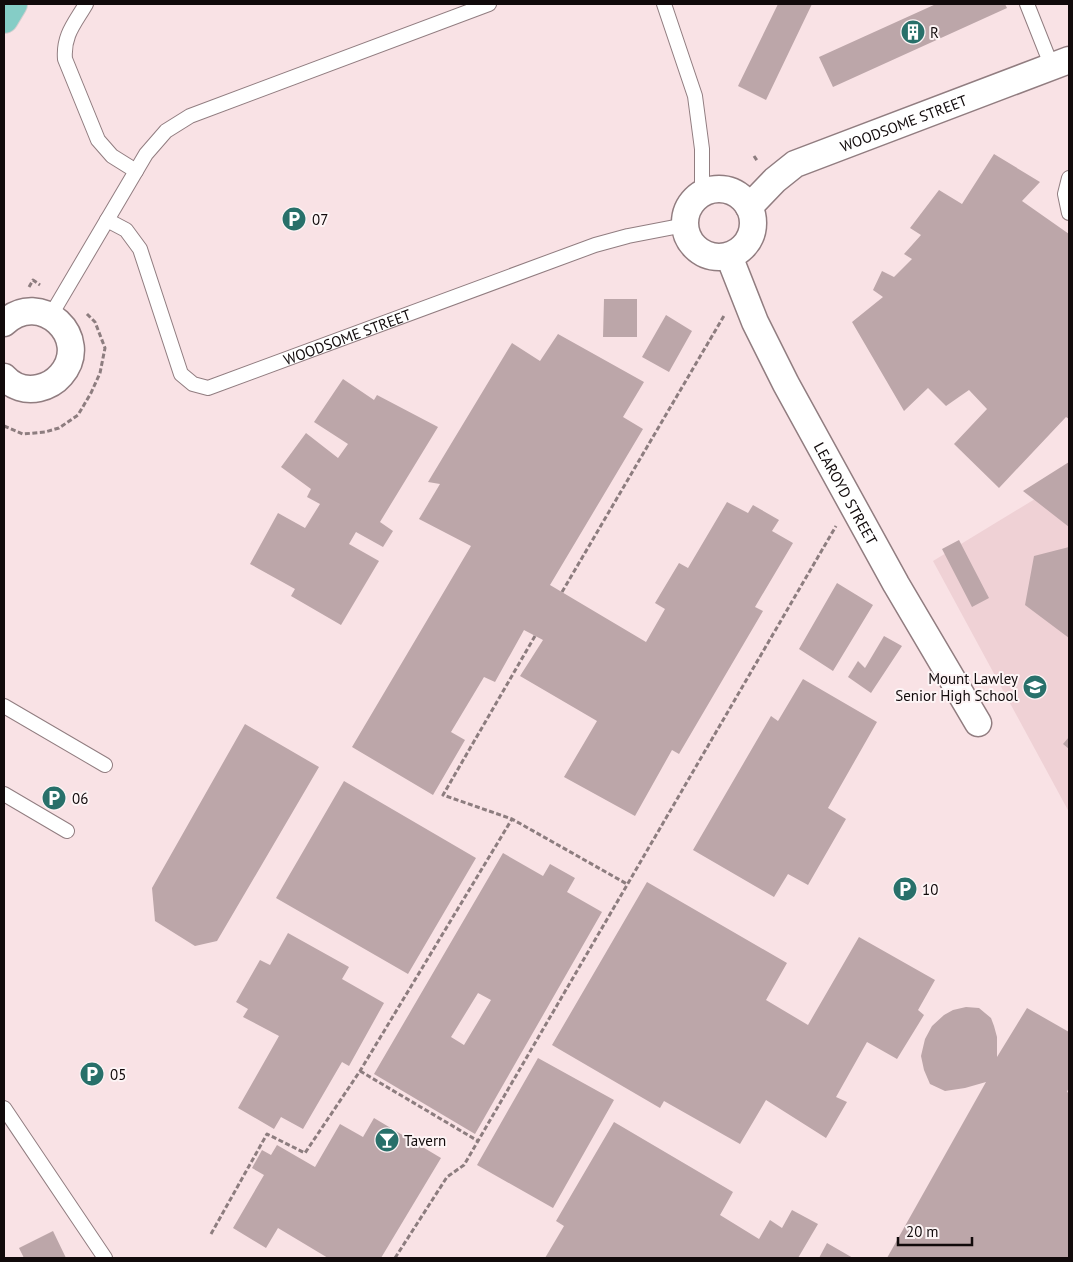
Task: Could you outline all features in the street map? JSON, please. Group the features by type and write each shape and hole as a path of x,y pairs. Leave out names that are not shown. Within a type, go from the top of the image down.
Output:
{"main road":[{"path":"4,19 13,4"}],"street":[{"name":"WOODSOME STREET","path":"750,206 775,180 795,164 1060,64"},
{"path":"724,189 734,192 750,206 753,216 751,237 745,246 729,256 708,256 699,251 687,236 684,226 689,206 702,192 724,189"},
{"name":"LEAROYD STREET","path":"729,256 755,322 786,384 896,584 978,723"},
{"path":"5,318 29,311 40,311 50,315 60,323 67,334 71,346 70,359 65,370 57,380 46,387 34,389 6,384"}],"lane":[{"path":"86,4 70,30 64,45 65,58 98,140 112,156 136,171"},
{"path":"50,315 146,154 166,131 190,116 489,4"},
{"path":"664,4 695,96 702,149 702,192"},
{"path":"1027,4 1060,64"},
{"path":"1069,178 1065,194 1069,213"},
{"name":"WOODSOME STREET","path":"107,220 126,230 140,249 181,374 193,384 208,388 595,245 628,236 684,226"},
{"path":"4,706 105,765"},
{"path":"4,794 67,831"},
{"path":"4,1108 105,1258"}],"path":[{"path":"562,592 729,307"},
{"path":"395,1258 447,1176 464,1165 839,521"},
{"path":"536,636 443,795 512,819 627,884"},
{"path":"211,1234 268,1134 306,1153 360,1071 512,819"},
{"path":"360,1071 478,1141"}],"shaded area":[{"name":"Mount Lawley Senior High School","path":"1069,470 1069,812 933,561 1035,499"}],"building":[{"path":"778,4 812,4 766,100 738,86"},
{"name":"R","path":"936,4 1005,4 1007,8 833,87 819,57"},
{"path":"994,154 1040,182 1022,201 1069,234 1069,419 1066,417 999,488 954,444 987,409 969,390 946,406 928,388 904,411 852,322 883,297 873,290 882,271 894,277 912,259 904,254 921,235 910,228 939,190 962,204"},
{"path":"604,299 637,299 637,337 603,337"},
{"path":"666,315 692,331 669,372 642,357"},
{"path":"558,334 644,382 623,417 643,429 550,585 646,642 665,609 655,603 679,563 688,568 727,502 748,513 753,505 779,520 772,531 793,543 755,607 763,611 679,754 672,750 635,816 564,777 597,721 520,676 543,640 524,630 495,682 484,677 451,732 465,740 433,795 352,747 471,546 419,519 440,484 428,482 512,343 540,361"},
{"path":"343,379 374,400 377,395 438,427 380,522 393,531 383,547 356,532 349,544 379,561 341,625 291,596 295,589 250,564 278,513 305,528 320,504 307,497 311,489 281,467 306,433 338,458 348,444 314,422"},
{"path":"1069,462 1069,527 1023,491"},
{"path":"959,540 989,598 972,607 942,549"},
{"path":"1069,547 1069,638 1025,605 1034,556"},
{"path":"837,583 873,605 833,671 799,649"},
{"path":"884,636 902,646 871,693 848,677 858,661 865,668"},
{"path":"803,679 877,722 828,808 846,819 808,885 788,874 774,897 693,850 771,716 778,721"},
{"path":"245,724 319,767 217,941 195,946 155,921 152,888"},
{"path":"1069,737 1069,749 1063,744"},
{"path":"344,781 476,858 408,974 276,898"},
{"path":"503,853 543,876 550,864 575,878 567,892 602,912 475,1134 374,1074","holes":["478,993 491,1000 464,1045 451,1037"]},
{"path":"647,882 787,963 766,1000 808,1025 859,937 935,980 918,1010 924,1015 897,1059 867,1042 836,1097 847,1102 826,1138 766,1100 740,1144 664,1101 660,1108 552,1045"},
{"path":"288,933 349,967 342,979 384,1003 349,1066 342,1062 303,1129 281,1117 274,1129 238,1108 279,1036 243,1017 248,1009 236,1002 260,960 270,965"},
{"path":"966,1007 979,1008 991,1018 997,1037 997,1057 1027,1008 1069,1032 1069,1087 1067,1092 1069,1093 1069,1258 887,1258 986,1082 945,1091 930,1084 924,1070 921,1056 925,1039 932,1026 944,1015 953,1010"},
{"path":"538,1058 614,1100 553,1208 477,1165"},
{"path":"374,1118 441,1158 381,1258 328,1258 278,1228 266,1248 233,1228 264,1175 252,1168 262,1150 271,1155 277,1145 315,1167 340,1124 363,1137"},
{"path":"614,1122 733,1192 720,1215 759,1239 770,1220 782,1228 792,1210 818,1224 798,1258 545,1258 564,1226 556,1221"},
{"path":"53,1231 66,1258 24,1258 19,1248"},
{"path":"827,1243 853,1258 819,1258"}],"place":[{"name":"R","path":"913,32"},
{"name":"07","path":"294,219"},
{"name":"Mount Lawley Senior High School","path":"1035,687"},
{"name":"06","path":"54,798"},
{"name":"10","path":"905,889"},
{"name":"05","path":"92,1074"},
{"name":"Tavern","path":"387,1140"}]}
